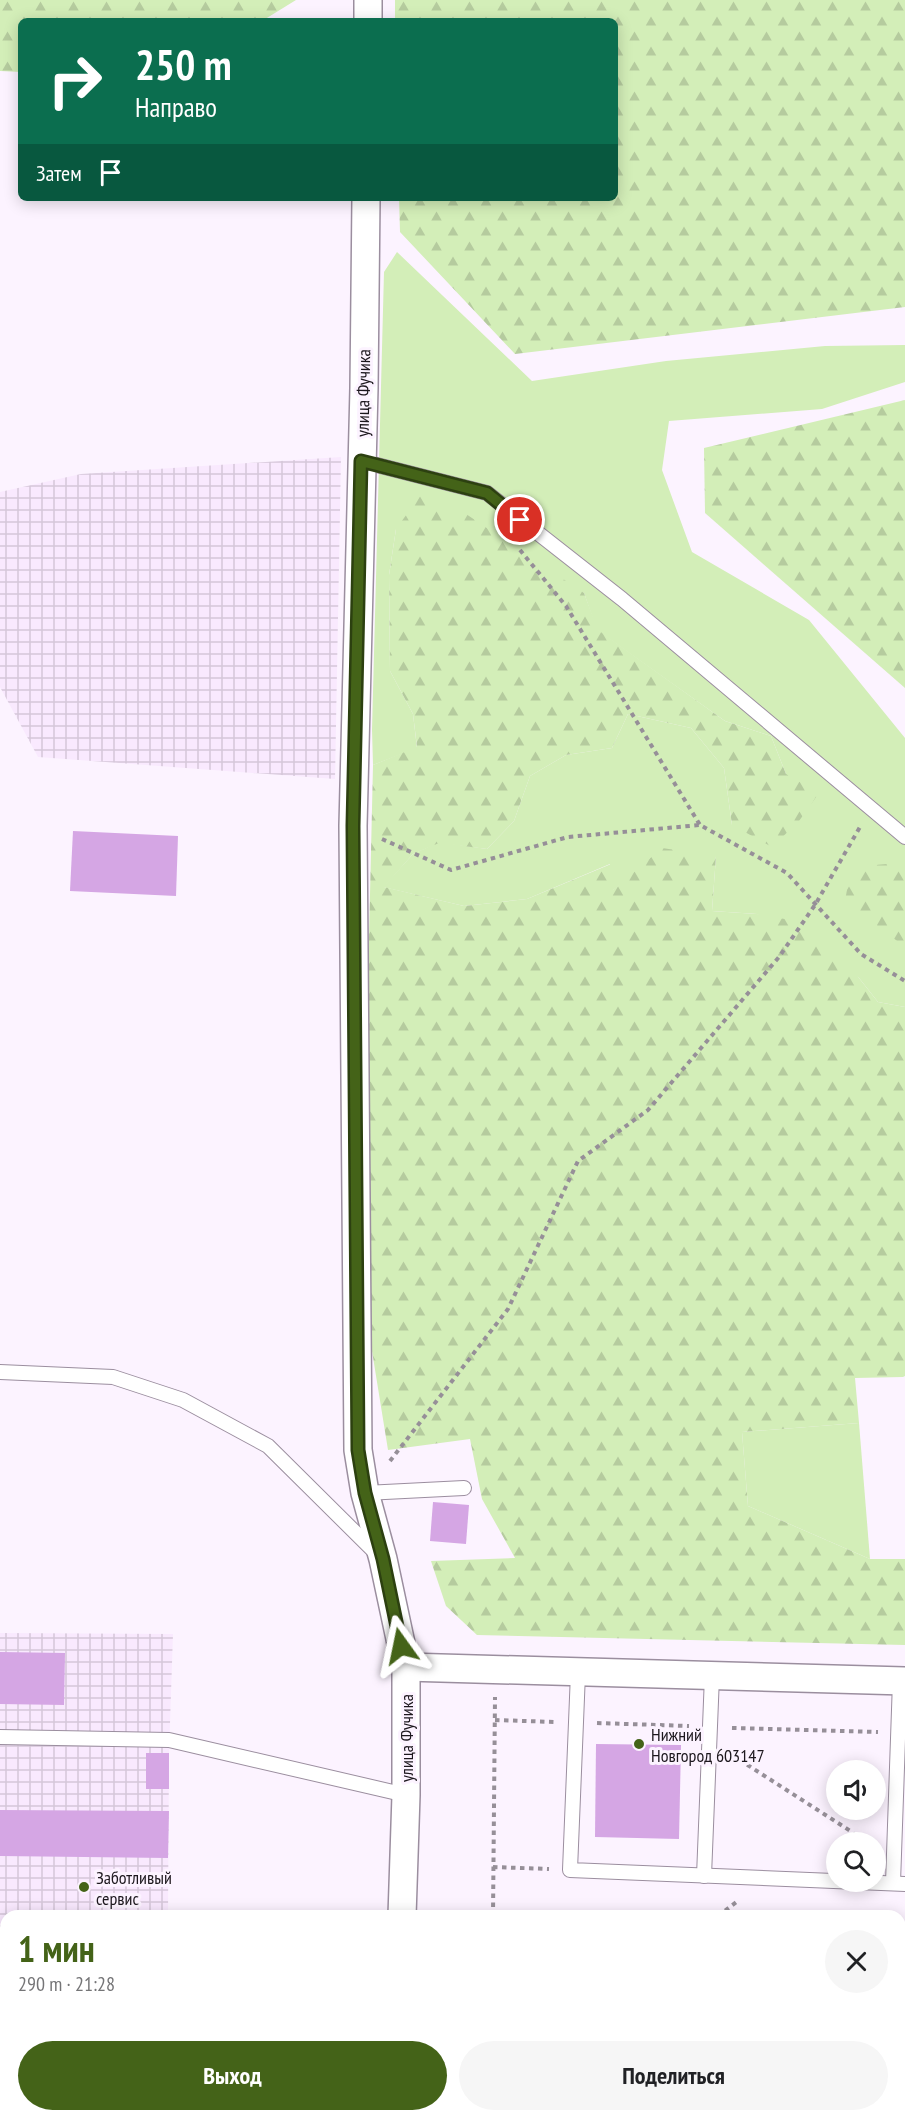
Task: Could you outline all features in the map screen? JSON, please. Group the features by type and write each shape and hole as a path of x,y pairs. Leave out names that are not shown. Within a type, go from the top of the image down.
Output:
{"street":[{"path":"368,0 368,18"},
{"name":"улица Фучика","path":"366,201 353,826 358,1450 365,1493 383,1559 406,1667 406,1794 402,1910"},
{"path":"406,1667 903,1681"}],"lane":[{"path":"361,461 487,493 622,599 905,837"},
{"path":"0,1372 113,1377 183,1400 268,1446 383,1559"},
{"path":"365,1493 464,1488"},
{"path":"578,1673 570,1870 899,1884 903,1681"},
{"path":"704,1876 711,1676"},
{"path":"0,1737 169,1740 406,1794"}],"path":[{"path":"514,543 566,606 700,825 787,873 861,954 905,981"},
{"path":"365,1493 508,1309 578,1161 648,1110 779,957 815,905 871,808"},
{"path":"353,826 451,870 568,837 700,825"},
{"path":"493,1910 495,1671"},
{"path":"709,1740 852,1832"},
{"path":"493,1867 570,1870"}],"shaded area":[{"path":"341,457 335,779 38,757 0,687 0,492 81,474"},
{"path":"0,1633 173,1634 169,1753 168,1910 0,1910"}],"green space":[{"path":"0,0 296,0 267,18 18,18 18,72 0,71"},
{"path":"395,0 905,0 905,307 515,354 400,232 399,201 618,201 618,18 395,18"},
{"path":"397,252 532,381 666,361 825,346 905,345 905,382 822,409 669,421 662,470 692,552 809,620 905,738 905,1007 878,1002 859,978 757,914 712,911 716,856 635,873 612,891 610,864 527,899 464,906 383,887 413,854 439,842 487,849 514,821 530,776 566,755 612,748 628,714 691,728 724,768 732,825 786,774 771,736 725,721 597,630 584,593 396,529 389,575 390,671 413,714 417,748 373,765 384,272"},
{"path":"905,400 905,688 705,513 704,448"},
{"path":"420,496 466,514 584,593 598,630 725,721 771,736 786,774 819,793 799,821 772,847 732,825 724,768 691,728 628,714 612,748 566,755 530,776 514,821 487,849 439,843 413,854 384,887 464,906 527,899 611,864 613,890 662,848 716,856 712,911 757,914 796,921 859,978 878,1002 905,1007 905,1376 855,1378 859,1423 742,1432 748,1506 870,1559 905,1559 905,1645 477,1635 446,1606 431,1561 515,1558 482,1499 470,1439 388,1450 361,1283 373,765 417,747 413,714 390,671 389,575 396,529"},
{"path":"899,863 905,868 905,947 845,901 851,867"},
{"path":"859,1423 870,1559 748,1506 742,1432"}],"building":[{"path":"73,831 178,836 176,896 70,891"},
{"path":"433,1502 469,1505 466,1544 430,1541"},
{"path":"0,1652 65,1653 64,1705 0,1704"},
{"path":"596,1744 681,1745 679,1839 595,1837"},
{"path":"146,1753 169,1753 169,1789 146,1789"},
{"path":"0,1810 169,1811 168,1858 0,1856"}],"place":[{"name":"Нижний Новгород 603147","path":"639,1744"},
{"name":"Заботливый сервис","path":"84,1887"}],"route":[{"path":"401,1646 383,1559 365,1493 358,1450 353,826 361,461 487,493 520,520"}]}
